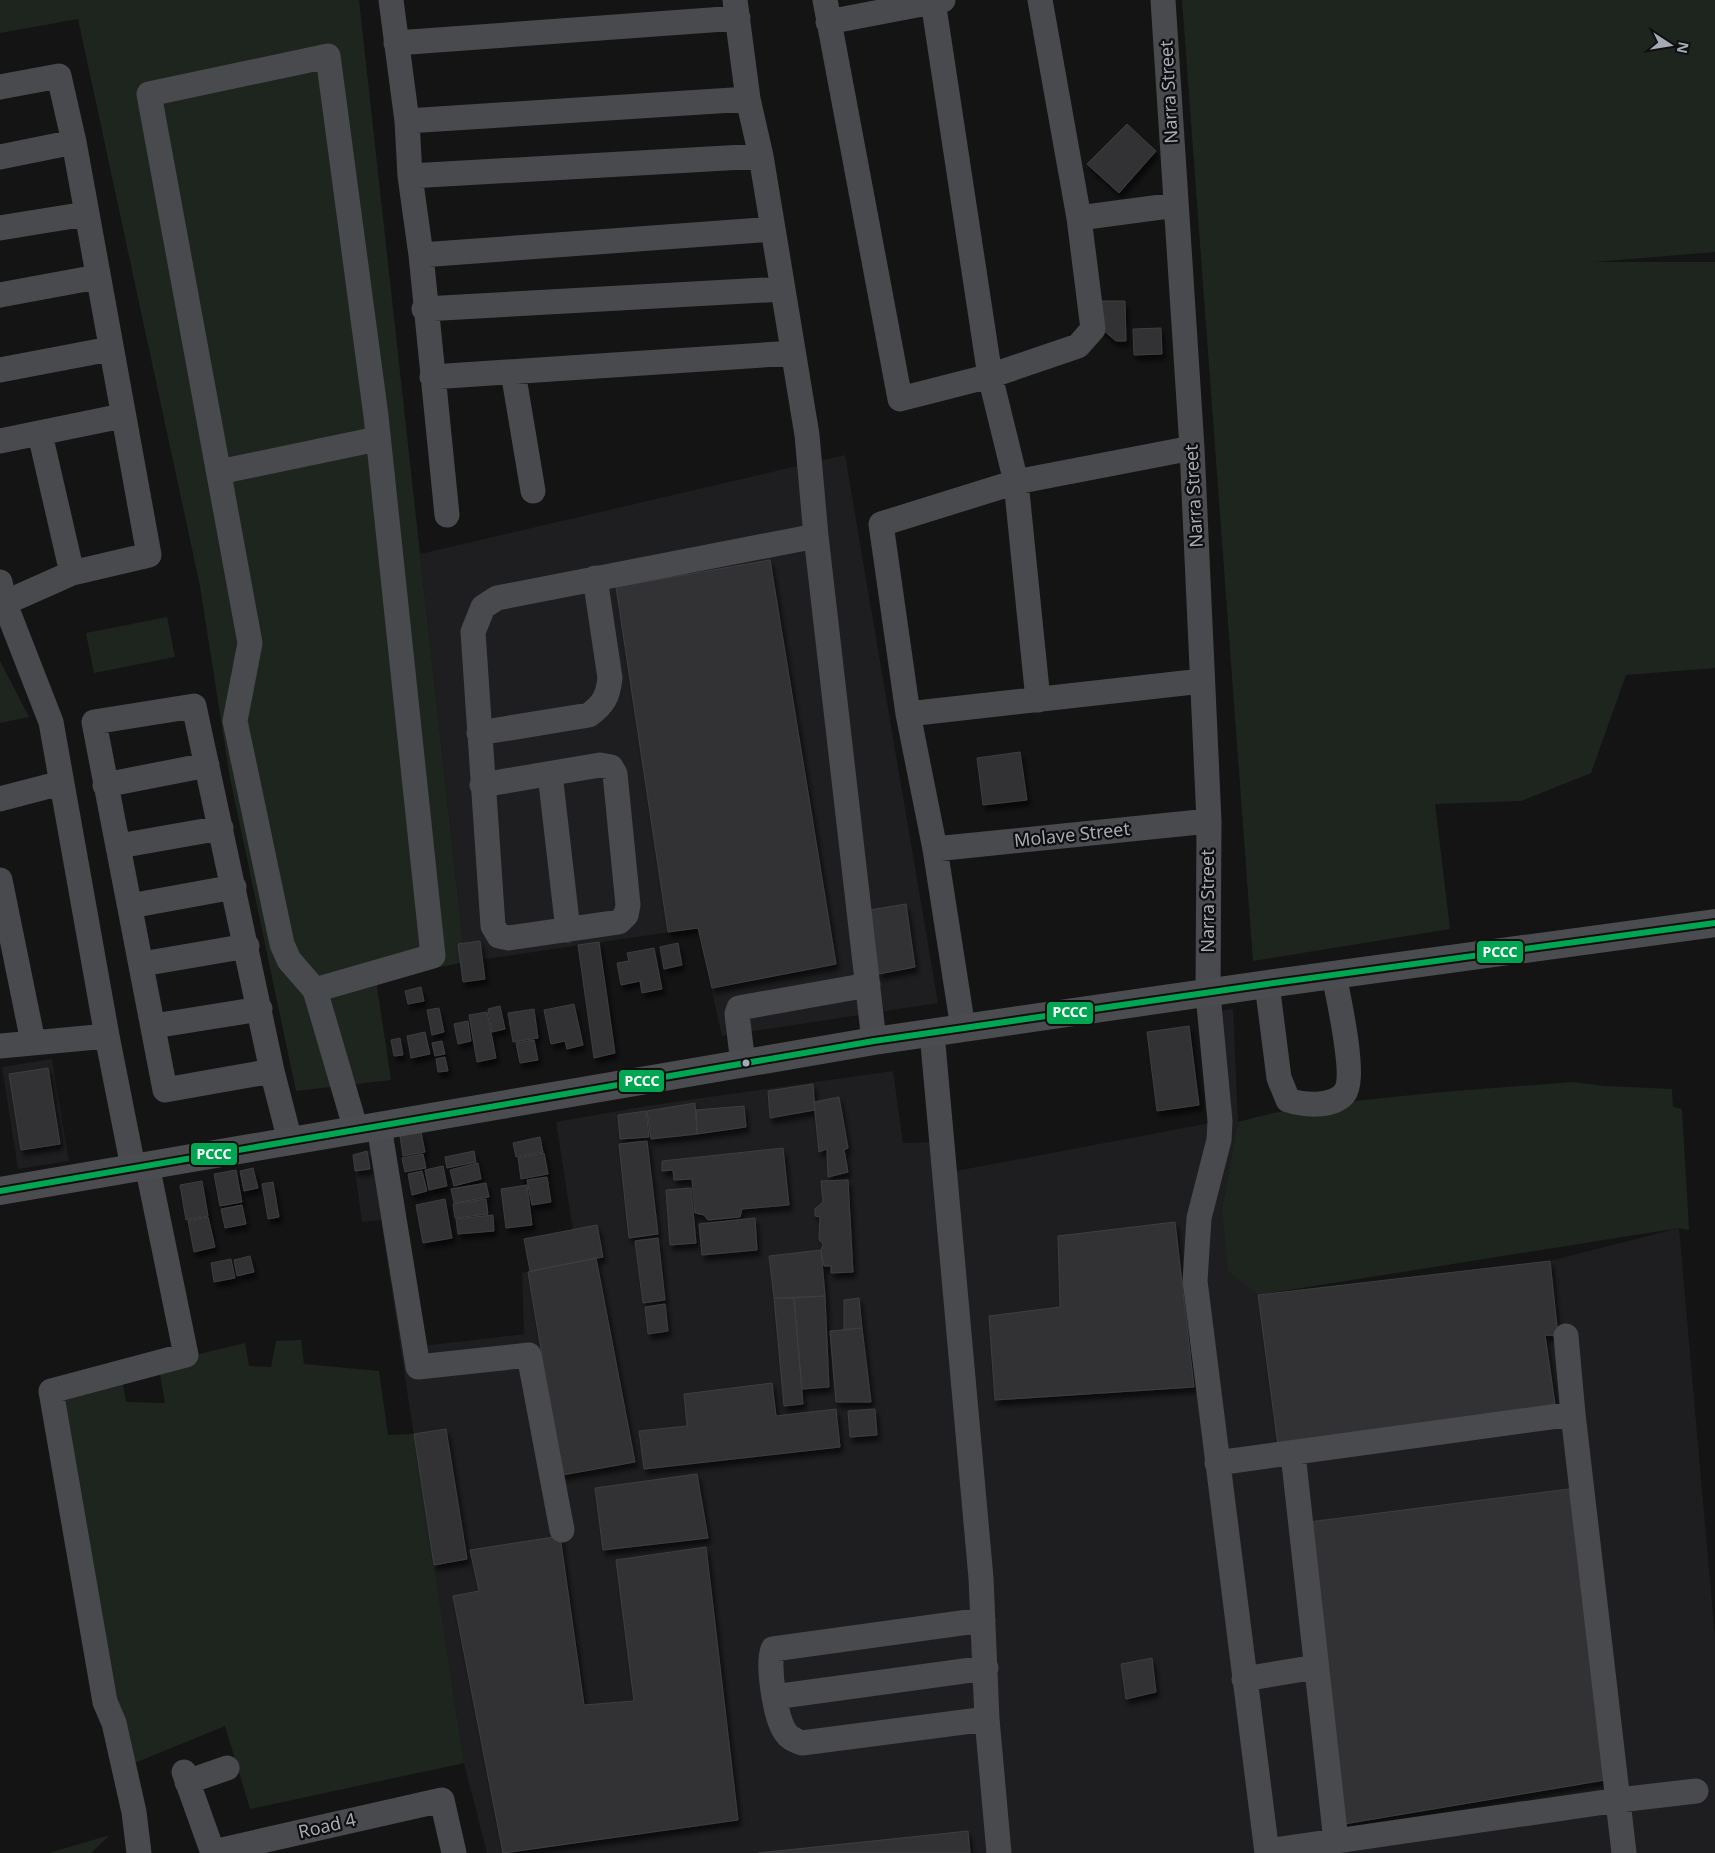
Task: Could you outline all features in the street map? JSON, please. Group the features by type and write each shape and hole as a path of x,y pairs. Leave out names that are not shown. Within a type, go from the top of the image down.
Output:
{"highway":[{"path":"0,1191 874,1041 1267,984 1715,923"}],"street":[{"path":"391,0 407,122 410,176 420,255 446,515"},
{"path":"1038,700 1016,482 990,376 938,1 826,11 900,399 990,376 1078,346 1093,329 1078,218 1040,0"},
{"name":"Narra Street","path":"1163,0 1192,448 1209,822 1208,994 1220,1121 1219,1140 1199,1218 1195,1281 1267,1852"},
{"path":"396,43 736,9 748,99 773,229 807,435 816,536 874,1041"},
{"path":"315,990 434,956 377,439 328,56 149,94 250,643 235,721 282,944 289,960 315,990 367,1128 418,1367 529,1354 562,1530"},
{"path":"0,88 59,76 74,142 122,416 149,555 72,573 2,597 51,722 106,1036 186,1355 51,1391 105,1702 114,1722 134,1812 139,1853"},
{"path":"407,122 748,99"},
{"path":"0,157 74,142"},
{"path":"410,176 760,156"},
{"path":"1078,218 1176,205"},
{"path":"0,228 86,214"},
{"path":"420,255 773,229"},
{"path":"0,295 97,277"},
{"path":"424,309 783,289"},
{"path":"0,370 110,348"},
{"path":"432,377 794,353"},
{"path":"513,372 533,491"},
{"path":"0,441 122,416"},
{"path":"40,434 72,573"},
{"path":"219,472 377,439"},
{"path":"963,1028 935,849 908,714 881,524 1016,482 1192,448"},
{"path":"482,785 600,765 611,767 615,774 628,905 626,915 618,922 509,938 499,936 493,926 482,785 473,632 482,607 497,598 816,536"},
{"path":"479,733 589,715 602,706 608,692 610,678 595,578"},
{"path":"908,714 1202,680"},
{"path":"272,1071 165,1090 94,722 194,706 247,946 272,1071 290,1141"},
{"path":"105,785 207,765"},
{"path":"550,774 568,930"},
{"path":"0,799 61,783"},
{"name":"Molave Street","path":"935,849 1209,822"},
{"path":"119,846 220,828"},
{"path":"0,880 6,948 33,1042"},
{"path":"130,906 234,887"},
{"path":"142,964 247,946"},
{"path":"1267,984 1279,1078 1284,1092 1288,1100 1298,1103 1326,1103 1343,1094 1348,1084 1348,1059 1334,975"},
{"path":"743,1064 737,1014 740,1008 868,985"},
{"path":"154,1026 260,1009"},
{"path":"932,1033 983,1620 987,1719 998,1853"},
{"path":"0,1046 106,1036"},
{"path":"1566,1336 1573,1414 1624,1853"},
{"path":"1217,1463 1573,1414"},
{"path":"1293,1454 1336,1841"},
{"path":"983,1620 773,1649 770,1656 774,1697 784,1731 791,1739 802,1743 987,1719"},
{"path":"1244,1679 1316,1667"},
{"path":"774,1697 986,1668"},
{"path":"213,1853 185,1777 227,1768"},
{"path":"1267,1852 1619,1800 1696,1791"},
{"name":"Road 4","path":"213,1853 442,1800 454,1853"}],"shaded area":[{"path":"0,0 359,0 465,962 376,980 391,1080 296,1091 230,778 200,586 78,19 0,33"},
{"path":"1182,0 1715,0 1715,252 1594,262 1715,262 1715,668 1626,675 1591,773 1521,801 1435,804 1450,929 1253,961"},
{"path":"845,455 938,1003 722,1036 698,928 465,962 420,554"},
{"path":"167,617 175,657 94,673 86,633"},
{"path":"0,661 29,717 0,723"},
{"path":"1233,1009 1238,1122 1222,1208 1258,1295 1550,1261 1679,1228 1715,1638 1715,1853 487,1853 464,1763 381,1220 362,1222 353,1155 391,1145 422,1346 524,1334 522,1273 530,1271 524,1239 573,1230 556,1122 646,1106 893,1071 903,1143 938,1142 940,1174 1210,1123 1203,1013"},
{"path":"52,1059 69,1161 18,1169 2,1067"},
{"path":"1573,1082 1604,1086 1672,1089 1673,1107 1682,1109 1689,1230 1679,1228 1258,1295 1228,1271 1222,1208 1238,1122 1292,1110 1347,1102 1431,1093"},
{"path":"301,1340 304,1364 379,1371 388,1435 414,1434 464,1763 250,1809 225,1726 137,1762 120,1767 41,1383 119,1362 126,1402 165,1403 158,1364 245,1343 249,1366 271,1367 276,1341"},
{"path":"110,1835 91,1853 49,1853"}],"building":[{"path":"1127,124 1156,151 1119,193 1087,164"},
{"path":"1096,301 1125,301 1126,341 1116,341 1095,323"},
{"path":"1161,328 1162,354 1134,355 1133,329"},
{"path":"770,560 836,964 712,988 698,928 668,932 616,587"},
{"path":"1020,752 1027,800 983,805 977,758"},
{"path":"906,904 915,967 879,974 870,910"},
{"path":"480,941 485,979 463,982 458,944"},
{"path":"599,942 615,1053 594,1058 578,945"},
{"path":"678,943 682,965 664,969 660,947"},
{"path":"654,948 662,989 642,993 640,981 621,985 617,963 629,961 627,953"},
{"path":"421,987 424,1001 408,1004 405,991"},
{"path":"574,1004 583,1045 567,1049 565,1041 551,1044 544,1010"},
{"path":"500,1006 505,1029 492,1032 488,1009"},
{"path":"439,1008 444,1032 432,1035 427,1010"},
{"path":"534,1009 538,1038 513,1042 508,1013"},
{"path":"487,1012 496,1058 477,1062 469,1015"},
{"path":"468,1021 471,1041 458,1044 454,1024"},
{"path":"1189,1026 1199,1105 1157,1111 1147,1032"},
{"path":"425,1032 430,1054 411,1058 407,1036"},
{"path":"400,1038 403,1055 394,1056 391,1040"},
{"path":"534,1040 538,1060 520,1063 516,1043"},
{"path":"442,1041 445,1054 435,1056 432,1043"},
{"path":"445,1057 448,1071 438,1072 436,1059"},
{"path":"48,1068 60,1144 21,1150 9,1074"},
{"path":"813,1084 815,1110 770,1118 768,1091"},
{"path":"839,1097 848,1148 844,1150 848,1172 828,1177 827,1149 819,1152 814,1102"},
{"path":"695,1103 697,1134 651,1139 647,1111"},
{"path":"744,1106 746,1127 697,1134 696,1110"},
{"path":"646,1111 649,1137 620,1139 618,1115"},
{"path":"421,1132 425,1152 403,1156 400,1136"},
{"path":"540,1137 543,1152 516,1157 513,1143"},
{"path":"647,1141 658,1234 629,1238 619,1144"},
{"path":"783,1148 789,1205 742,1209 740,1217 708,1220 704,1215 695,1213 692,1179 674,1180 673,1170 662,1171 662,1161"},
{"path":"367,1151 370,1169 355,1171 353,1155"},
{"path":"474,1151 476,1162 447,1168 445,1157"},
{"path":"544,1153 548,1174 521,1179 518,1158"},
{"path":"423,1154 426,1168 405,1172 402,1158"},
{"path":"478,1163 481,1179 454,1186 450,1170"},
{"path":"443,1166 447,1186 429,1190 425,1170"},
{"path":"253,1168 258,1188 244,1191 240,1171"},
{"path":"236,1170 242,1202 220,1206 214,1174"},
{"path":"422,1171 427,1191 412,1195 408,1174"},
{"path":"547,1177 551,1202 532,1205 527,1180"},
{"path":"848,1180 853,1272 831,1273 831,1266 824,1266 821,1250 823,1244 819,1240 820,1217 815,1216 815,1209 823,1202 821,1181"},
{"path":"202,1181 208,1216 186,1220 180,1185"},
{"path":"273,1182 279,1217 268,1219 262,1184"},
{"path":"486,1183 489,1197 454,1203 451,1189"},
{"path":"527,1185 532,1225 506,1228 501,1189"},
{"path":"691,1188 696,1243 670,1245 666,1190"},
{"path":"445,1199 452,1238 423,1243 416,1205"},
{"path":"486,1199 488,1214 455,1218 453,1204"},
{"path":"242,1205 246,1224 225,1228 221,1209"},
{"path":"493,1215 494,1231 458,1234 456,1219"},
{"path":"208,1217 215,1247 194,1252 188,1221"},
{"path":"755,1218 757,1250 702,1255 699,1224"},
{"path":"1175,1222 1194,1387 995,1400 989,1316 1060,1307 1058,1236"},
{"path":"597,1225 603,1257 530,1271 524,1239"},
{"path":"658,1238 665,1300 643,1303 635,1241"},
{"path":"821,1250 825,1296 774,1298 769,1256"},
{"path":"250,1256 254,1272 237,1276 234,1260"},
{"path":"596,1258 635,1462 562,1475 528,1272"},
{"path":"231,1259 235,1278 214,1282 211,1263"},
{"path":"1550,1261 1558,1336 1545,1335 1556,1411 1279,1453 1258,1295"},
{"path":"825,1296 829,1387 802,1389 794,1298"},
{"path":"774,1298 794,1298 803,1404 784,1406"},
{"path":"859,1298 862,1328 844,1330 844,1300"},
{"path":"665,1304 668,1331 648,1334 645,1307"},
{"path":"862,1328 871,1402 836,1402 830,1331"},
{"path":"772,1383 776,1416 836,1409 840,1447 644,1469 639,1431 687,1426 684,1394"},
{"path":"875,1409 877,1435 850,1437 848,1411"},
{"path":"446,1429 467,1559 434,1565 414,1434"},
{"path":"697,1474 708,1538 603,1550 595,1488"},
{"path":"1569,1489 1605,1780 1344,1824 1309,1522"},
{"path":"560,1536 584,1705 634,1701 616,1560 706,1547 738,1820 503,1853 453,1596 479,1591 470,1550"},
{"path":"1152,1658 1156,1692 1126,1699 1121,1664"},
{"path":"968,1831 970,1853 758,1853"}],"transit line":[{"name":"PCCC","path":"0,1191 874,1041 1267,984 1715,923"}]}
